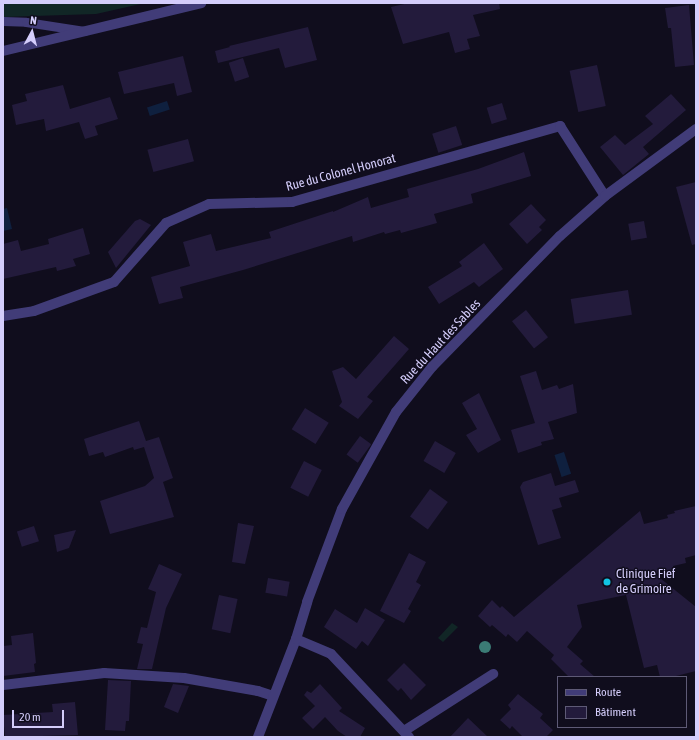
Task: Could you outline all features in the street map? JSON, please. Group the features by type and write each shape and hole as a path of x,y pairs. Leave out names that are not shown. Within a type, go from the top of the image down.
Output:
{"street":[{"path":"3,51 201,3"},
{"name":"Rue du Colonel Honorat","path":"3,316 34,311 114,282 166,223 209,204 292,202 560,126 605,196"},
{"name":"Rue du Haut des Sables","path":"258,737 296,639 307,602 342,509 396,412 432,367 553,243 605,196 696,129"},
{"path":"296,639 331,654 406,734 493,674"},
{"path":"3,685 104,673 184,678 258,691 273,696"}],"lane":[{"path":"3,21 26,22 84,31"}],"green space":[{"path":"3,3 145,3 96,14 3,17"},
{"path":"452,623 458,627 443,642 438,638"}],"water":[{"path":"167,101 170,110 150,116 147,107"},
{"path":"7,208 12,229 3,231 3,209"},
{"path":"564,452 571,474 562,477 554,455"}],"building":[{"path":"409,3 499,3 500,9 473,15 480,36 467,39 470,49 455,53 449,32 403,44 391,7"},
{"path":"689,5 694,65 675,67 671,28 668,28 665,8"},
{"path":"308,27 317,60 285,68 279,48 218,63 215,51 230,47 229,46"},
{"path":"183,56 192,92 177,96 174,83 124,94 118,72"},
{"path":"243,58 249,77 235,82 229,63"},
{"path":"597,65 606,106 578,112 570,71"},
{"path":"63,85 70,109 110,97 118,119 95,126 98,135 85,139 79,122 46,131 44,119 16,125 12,105 27,101 25,94"},
{"path":"671,94 686,110 643,147 649,154 623,175 600,147 615,135 625,145 653,124 645,116"},
{"path":"502,103 507,119 492,124 487,108"},
{"path":"456,126 462,145 438,153 432,134"},
{"path":"188,139 194,161 153,172 147,150"},
{"path":"524,152 531,176 471,194 473,203 434,214 437,223 401,233 400,230 385,234 384,232 353,242 352,236 243,270 180,287 183,298 159,304 151,277 190,266 183,242 211,234 216,251 271,238 269,232 333,212 368,197 371,208 409,197 407,189 478,169"},
{"path":"696,182 696,244 692,245 676,187"},
{"path":"531,204 546,220 539,227 542,230 527,244 509,224"},
{"path":"140,219 151,225 116,268 108,252 135,221"},
{"path":"644,221 647,238 631,241 628,224"},
{"path":"83,228 90,254 73,259 76,266 57,271 56,267 3,279 3,244 18,240 21,251 49,244 48,239"},
{"path":"484,243 503,269 479,287 474,282 439,304 428,287 462,266 459,262"},
{"path":"628,290 632,315 575,324 571,299"},
{"path":"526,310 548,337 534,349 512,321"},
{"path":"394,336 409,349 367,397 373,401 358,419 339,406 342,402 332,371 343,367 356,379"},
{"path":"536,371 542,390 557,385 559,389 573,384 577,413 548,422 554,439 541,442 542,445 518,453 511,430 535,423 520,376"},
{"path":"479,393 501,440 478,453 466,435 477,429 462,403"},
{"path":"305,408 329,423 315,444 292,429"},
{"path":"139,421 146,441 159,437 173,478 163,482 174,517 110,534 100,501 145,486 154,478 144,447 134,450 133,447 105,457 103,452 89,456 84,439"},
{"path":"360,436 371,444 358,463 346,455"},
{"path":"435,441 456,453 444,473 424,461"},
{"path":"304,461 322,470 308,497 290,488"},
{"path":"551,473 555,486 575,480 579,492 559,498 562,507 552,510 561,538 538,545 520,487 523,482"},
{"path":"430,489 448,502 428,529 410,517"},
{"name":"Clinique Fief de Grimoire","path":"696,506 696,555 685,558 686,563 673,566 674,569 655,574 696,607 696,671 676,676 660,676 657,665 644,668 626,595 577,605 582,627 567,647 583,661 580,664 594,676 568,676 551,659 554,655 527,631 517,642 508,634 506,637 492,625 490,627 478,616 492,600 500,608 502,606 514,617 640,511 644,524 668,518 667,515 675,513 674,511"},
{"path":"238,523 254,526 245,564 232,562"},
{"path":"34,526 39,541 22,547 17,532"},
{"path":"76,530 69,548 57,552 54,535"},
{"path":"409,553 426,562 416,582 421,585 408,609 411,611 404,623 380,611"},
{"path":"159,564 182,574 166,608 152,669 137,669 143,644 137,643 141,627 147,628 156,592 148,589"},
{"path":"268,578 290,582 287,597 265,593"},
{"path":"219,595 238,599 230,633 212,629"},
{"path":"365,608 385,620 368,646 362,641 356,649 324,627 335,609 357,623"},
{"path":"33,633 36,663 34,664 35,672 3,676 3,646 12,645 11,636"},
{"path":"404,663 426,685 411,700 401,688 398,691 387,680"},
{"path":"108,680 131,681 129,721 126,721 125,731 105,730"},
{"path":"173,684 189,686 178,713 164,707"},
{"path":"320,684 342,708 339,711 365,728 360,737 347,737 338,731 325,717 313,729 302,718 315,706 304,695 307,691 311,693"},
{"path":"518,694 543,714 540,718 553,730 546,737 523,737 512,726 510,729 500,720 511,709 508,705"},
{"path":"75,702 78,735 5,737 3,715 53,712 52,704"},
{"path":"468,718 488,737 450,737"}],"place":[{"name":"Clinique Fief de Grimoire","path":"607,582"}]}
